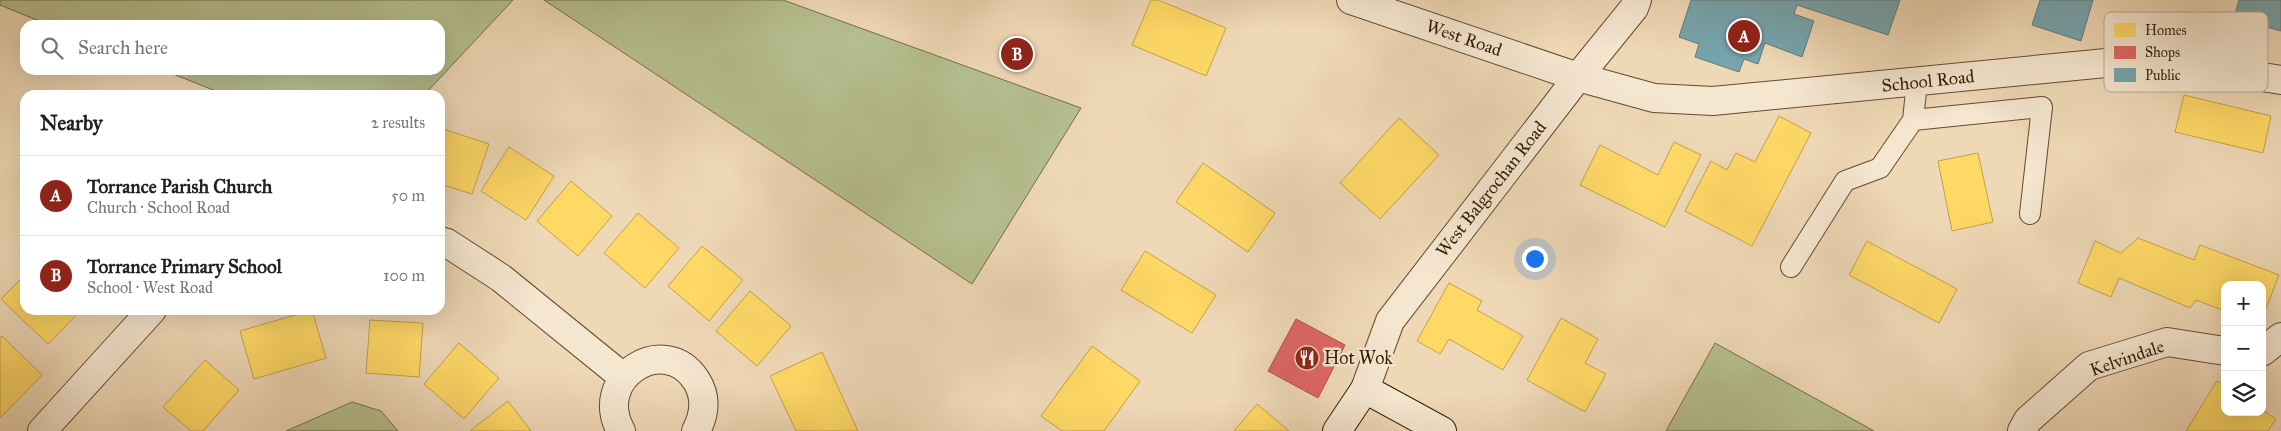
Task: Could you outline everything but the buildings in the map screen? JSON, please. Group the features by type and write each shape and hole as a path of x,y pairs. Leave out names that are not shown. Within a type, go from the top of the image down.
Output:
{"street":[{"name":"West Road","path":"1351,0 1578,77"},
{"name":"West Balgrochan Road","path":"1337,431 1365,390 1390,321 1578,77 1634,8 1637,0"},
{"name":"School Road","path":"1578,77 1654,98 1713,101 2104,63"},
{"name":"School Road","path":"2268,78 2281,80"},
{"path":"445,242 501,278 623,377"},
{"path":"42,431 147,315"},
{"path":"2266,349 2281,337"},
{"name":"Kelvindale","path":"2022,431 2028,420 2089,366 2167,342 2221,350"},
{"path":"621,431 614,418 613,403 616,389 623,377 635,367 649,361 665,360 680,365 692,374 700,388 703,410 702,418 696,431"},
{"path":"1365,390 1442,431"}],"lane":[{"path":"1791,267 1845,182 1880,168 1913,120 1917,82"},
{"path":"1913,120 2042,107 2030,214"}],"green space":[{"path":"0,0 513,0 445,73 445,20 37,20 0,5"},
{"path":"544,0 783,0 1081,108 972,284"},
{"path":"176,75 443,75 429,90 213,90"},
{"path":"1715,343 1874,431 1666,431"},
{"path":"352,402 381,411 398,431 286,431"}],"place":[{"name":"Torrance Parish Church","path":"1744,36"},
{"name":"Torrance Primary School","path":"1017,54"},
{"name":"Hot Wok","path":"1307,358"}]}
